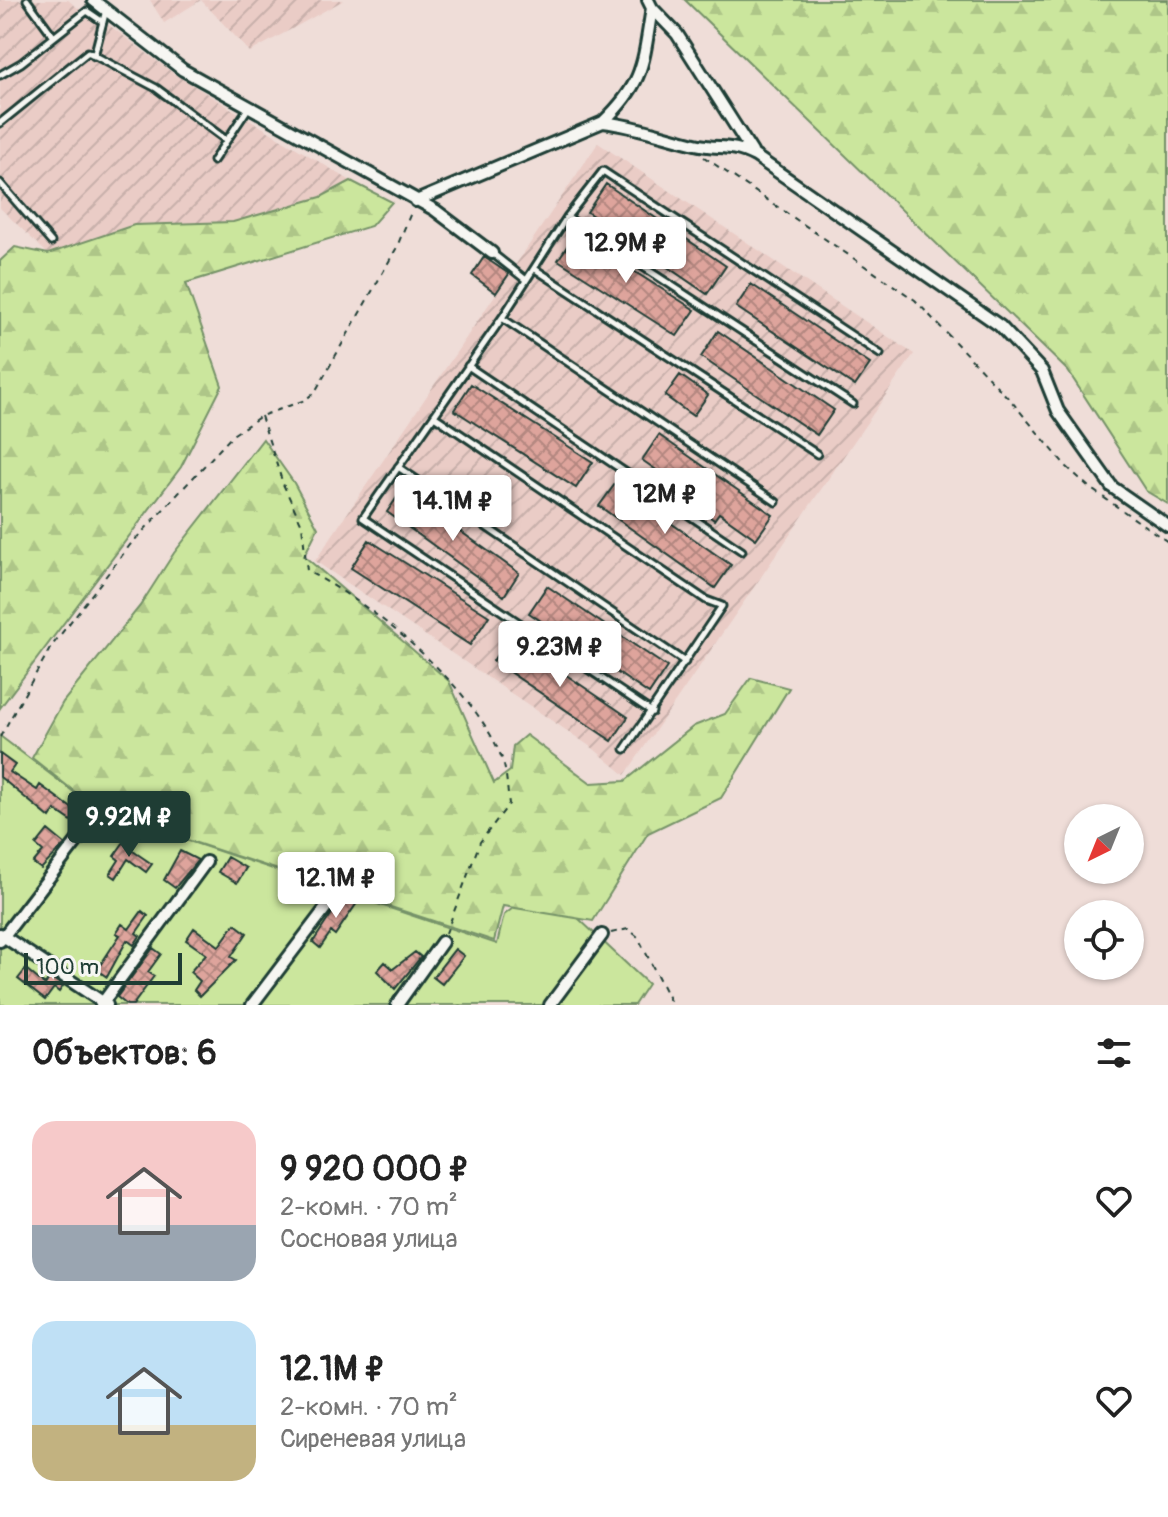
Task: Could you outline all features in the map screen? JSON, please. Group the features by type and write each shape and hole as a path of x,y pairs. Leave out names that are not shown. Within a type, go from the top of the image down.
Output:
{"street":[{"path":"93,0 183,70 435,210 492,253"},
{"path":"416,201 603,122 628,99 640,78 650,4"},
{"path":"650,4 677,34 741,139 755,156"},
{"path":"603,122 645,127 698,145 735,146 755,156 1000,326 1042,371 1058,411 1112,487 1168,526"},
{"path":"91,823 1,937 104,1004 206,862"},
{"path":"252,1005 331,901"},
{"path":"550,1005 602,935"},
{"path":"397,1005 442,942"}],"lane":[{"path":"27,0 54,37"},
{"path":"94,56 106,10"},
{"path":"0,75 87,11 103,22"},
{"path":"0,123 88,52 156,88 226,140"},
{"path":"213,161 249,106"},
{"path":"652,712 363,518 502,318 567,217 603,171 880,354"},
{"path":"0,183 51,242"},
{"path":"567,217 853,404"},
{"path":"492,253 526,280"},
{"path":"535,269 817,454"},
{"path":"502,318 776,502"},
{"path":"468,366 742,551"},
{"path":"434,416 706,600 722,606 625,749"},
{"path":"398,467 685,662"}],"path":[{"path":"695,150 915,300 1012,402 1066,466 1090,488 1168,542"},
{"path":"0,737 51,647 98,583 234,434 261,416 305,400 315,392 396,249 416,201"},
{"path":"261,416 283,484 302,525 307,571 334,585 455,684 501,757 509,804 480,842 442,942"},
{"path":"602,935 628,929 638,937 672,1005"}],"shaded area":[{"path":"0,0 68,0 99,25 109,25 174,74 351,181 321,197 233,222 134,225 48,254 0,208"},
{"path":"150,0 201,0 164,23"},
{"path":"201,0 344,0 250,52"},
{"path":"598,143 914,354 625,775 594,749 315,561"}],"green space":[{"path":"685,0 1168,0 1168,504 1146,491 1068,371"},
{"path":"351,181 392,202 371,226 186,283 222,386 181,467 0,708 0,261 15,247 48,254 134,225 233,222 321,197"},
{"path":"263,439 294,483 318,528 304,556 449,681 494,783 510,771 513,746 526,735 591,783 625,781 694,726 725,714 751,678 789,688 721,798 648,833 593,921 503,906 494,941 99,811 32,758 63,702 140,606 174,553"},
{"path":"0,736 99,811 497,944 504,915 543,885 648,984 634,1005 0,1005"}],"building":[{"path":"606,184 726,266 707,294 587,212"},
{"path":"575,234 695,310 677,336 558,260"},
{"path":"484,257 509,274 496,293 472,275"},
{"path":"751,284 870,364 855,386 736,307"},
{"path":"718,331 834,410 817,435 701,357"},
{"path":"680,375 708,395 693,416 665,396"},
{"path":"471,384 593,462 576,488 454,410"},
{"path":"659,435 773,515 756,539 719,513 714,520 704,512 708,506 642,460"},
{"path":"615,484 731,565 715,588 599,506"},
{"path":"402,490 519,573 504,596 387,512"},
{"path":"369,540 489,616 470,645 351,568"},
{"path":"547,586 667,667 649,694 529,613"},
{"path":"509,636 628,717 612,741 493,661"},
{"path":"0,754 15,765 10,772 37,790 40,785 81,815 76,824 55,810 50,818 0,777"},
{"path":"48,830 65,844 41,869 33,863 43,851 36,845"},
{"path":"126,839 133,843 130,849 152,864 146,872 128,859 116,878 110,874 119,860 114,856"},
{"path":"180,851 198,860 175,888 164,880"},
{"path":"227,857 246,868 237,883 218,872"},
{"path":"344,895 357,903 335,935 331,932 320,948 313,942"},
{"path":"142,911 148,916 136,933 140,936 134,945 127,940 107,977 97,970 120,935 116,933 122,924 129,929"},
{"path":"235,924 247,933 231,957 236,960 200,996 194,990 200,981 190,972 206,954 186,940 194,928 219,946"},
{"path":"153,948 161,954 148,972 154,976 133,1005 127,1005 117,997"},
{"path":"455,949 464,956 442,984 433,977"},
{"path":"415,952 421,957 395,989 377,971 385,962 393,969"},
{"path":"26,969 45,985 50,977 63,986 59,992 54,988 45,1000 18,979"}]}
